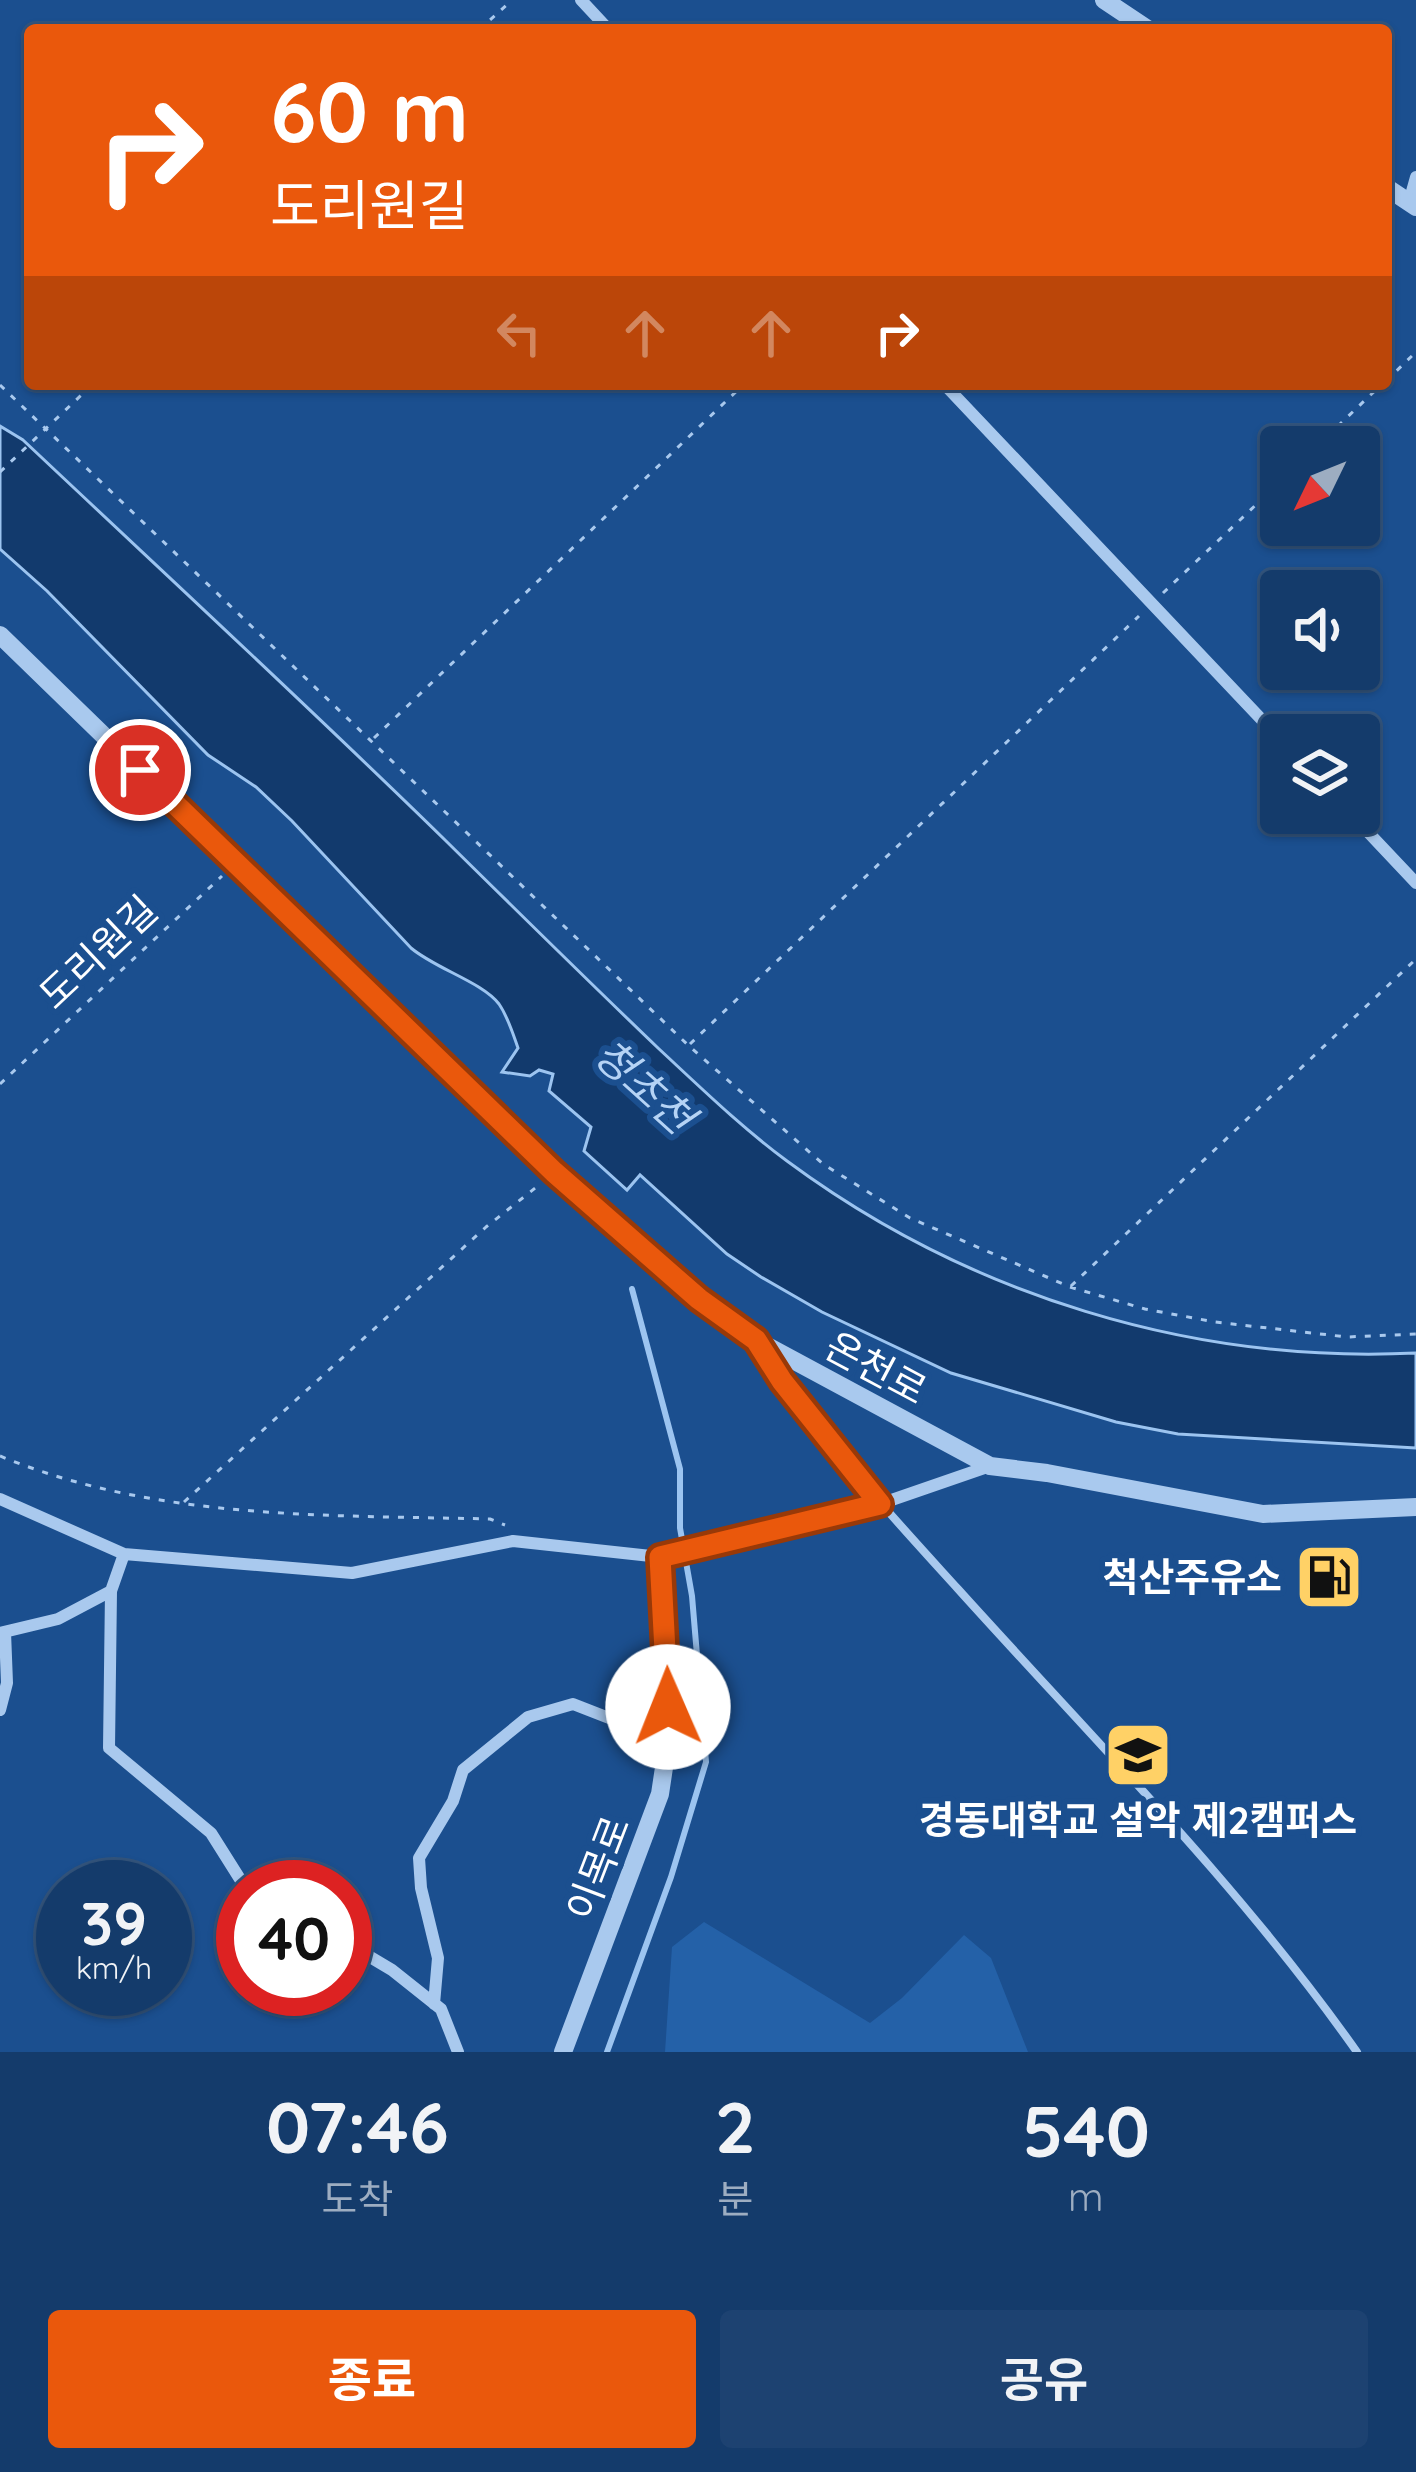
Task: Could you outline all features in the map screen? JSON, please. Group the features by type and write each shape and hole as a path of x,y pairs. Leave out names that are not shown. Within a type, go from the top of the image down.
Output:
{"street":[{"path":"581,0 603,24"},
{"path":"1104,0 1140,24"},
{"path":"1412,204 1416,177"},
{"path":"950,390 1260,718"},
{"name":"온천로","path":"0,635 554,1172 699,1299 756,1340 990,1466 1263,1514 1410,1511"},
{"path":"1370,834 1416,883"},
{"path":"0,1499 124,1554 352,1573 513,1541 660,1557 880,1504 990,1466"},
{"path":"124,1554 111,1591 109,1748 212,1833 228,1860"},
{"name":"이목로","path":"563,2052 660,1794 668,1742 660,1557"},
{"path":"0,1709 7,1682 3,1632 58,1619 111,1591"},
{"path":"434,2004 437,1958 419,1858 453,1801 464,1770 529,1717 573,1704 668,1742"},
{"path":"372,1958 441,2009 458,2052"}],"lane":[{"path":"756,1340 782,1381 880,1504 1287,1954 1357,2052"}],"path":[{"path":"486,24 512,0"},
{"path":"1392,374 1416,352"},
{"path":"0,385 689,1046 823,1165 910,1218 1070,1287 1145,1309 1347,1337 1416,1334"},
{"path":"0,472 87,390"},
{"path":"373,739 738,390"},
{"path":"1338,426 1376,390"},
{"path":"689,1046 1260,501"},
{"name":"도리원길","path":"0,1084 236,863"},
{"path":"1070,1287 1416,959"},
{"path":"183,1503 554,1172"},
{"path":"0,1456 120,1496 258,1512 490,1519 505,1525 513,1541"}],"shaded area":[{"path":"704,1922 870,2023 902,1998 964,1935 991,1958 1028,2052 665,2052 672,1947"}],"water":[{"name":"청초천","path":"0,426 23,440 340,738 658,1048 787,1161 930,1249 1006,1284 1085,1311 1166,1332 1249,1346 1416,1353 1416,1448 1178,1434 1116,1422 951,1373 822,1312 761,1277 727,1254 640,1175 627,1190 584,1151 591,1127 549,1091 553,1074 502,1072 518,1048 499,1004 411,948 292,821 256,787 208,755 0,549"}],"waterway":[{"path":"607,2052 671,1877 706,1762 692,1596 680,1528 680,1469 632,1289"}],"place":[{"name":"척산주유소","path":"1329,1577"},
{"name":"경동대학교 설악 제2캠퍼스","path":"1138,1755"}],"route":[{"path":"140,770 554,1172 699,1299 756,1340 782,1381 880,1504 660,1557 668,1707"}]}
